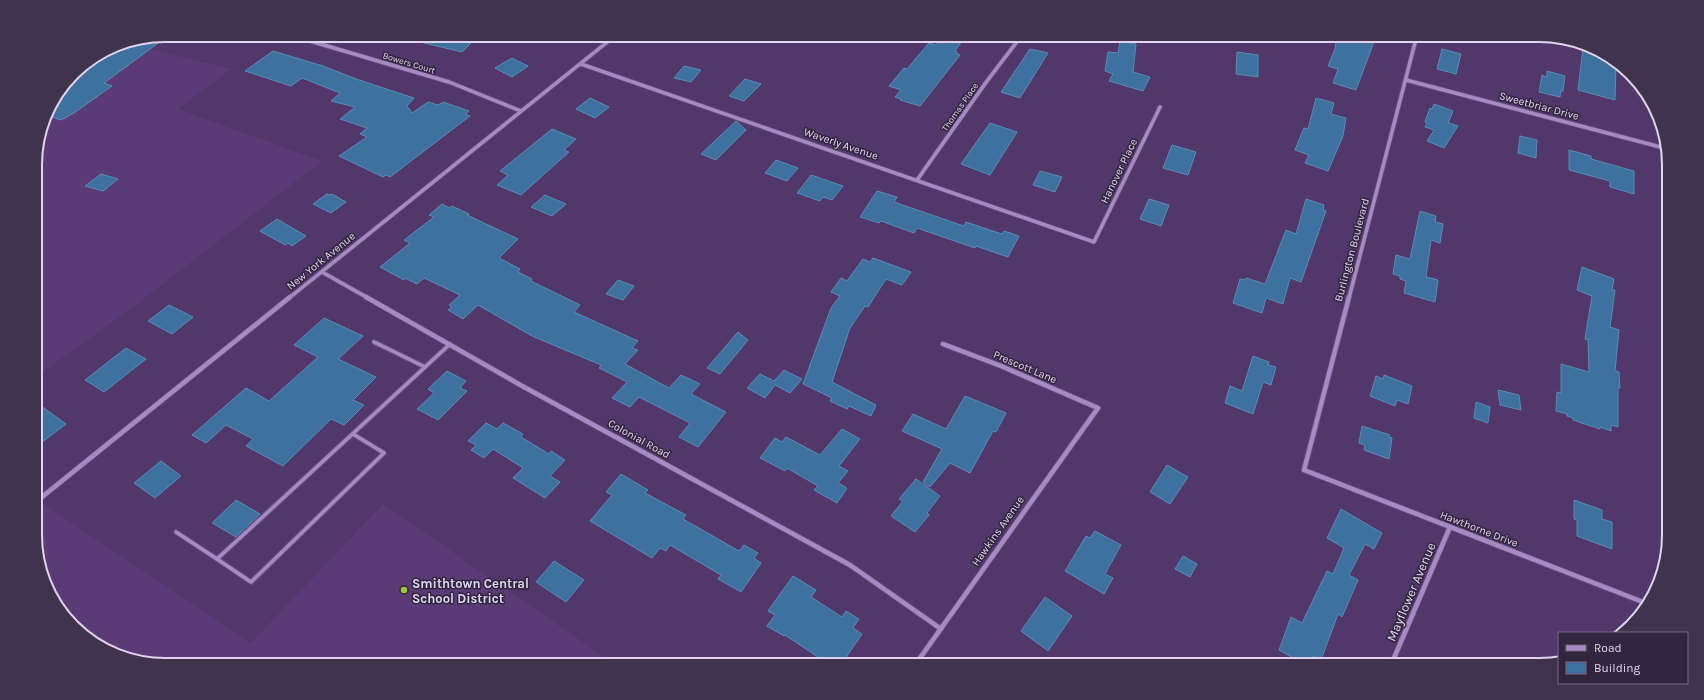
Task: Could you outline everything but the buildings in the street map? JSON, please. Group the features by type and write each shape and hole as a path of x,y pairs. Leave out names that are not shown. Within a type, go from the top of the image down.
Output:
{"street":[{"name":"Bowers Court","path":"314,42 449,82 521,112"},
{"name":"New York Avenue","path":"42,497 608,42"},
{"name":"Burlington Boulevard","path":"1304,470 1415,42"},
{"name":"Thomas Place","path":"917,180 987,81 1016,43"},
{"name":"Waverly Avenue","path":"581,64 1094,242"},
{"name":"Sweetbriar Drive","path":"1406,80 1661,148"},
{"name":"Hanover Place","path":"1094,242 1160,107"},
{"name":"Colonial Road","path":"322,272 850,565 940,630"},
{"name":"Prescott Lane","path":"943,344 1008,369 1098,408"},
{"name":"Hawkins Avenue","path":"920,658 1098,408"},
{"name":"Hawthorne Drive","path":"1304,470 1642,602"},
{"name":"Mayflower Avenue","path":"1394,658 1450,527"}],"lane":[{"path":"374,342 425,367"},
{"path":"217,559 450,344"},
{"path":"176,532 251,582 384,453 353,434"}],"shaded area":[{"path":"136,45 231,69 178,109 322,161 132,308 42,373 42,157 46,133 51,118 67,90 78,78 97,63 118,51"},
{"name":"Smithtown Central School District","path":"42,503 251,643 383,504 606,658 149,657 133,654 111,645 84,627 63,603 55,589 44,559 42,543"}],"place":[{"name":"Smithtown Central School District","path":"404,590"}]}
